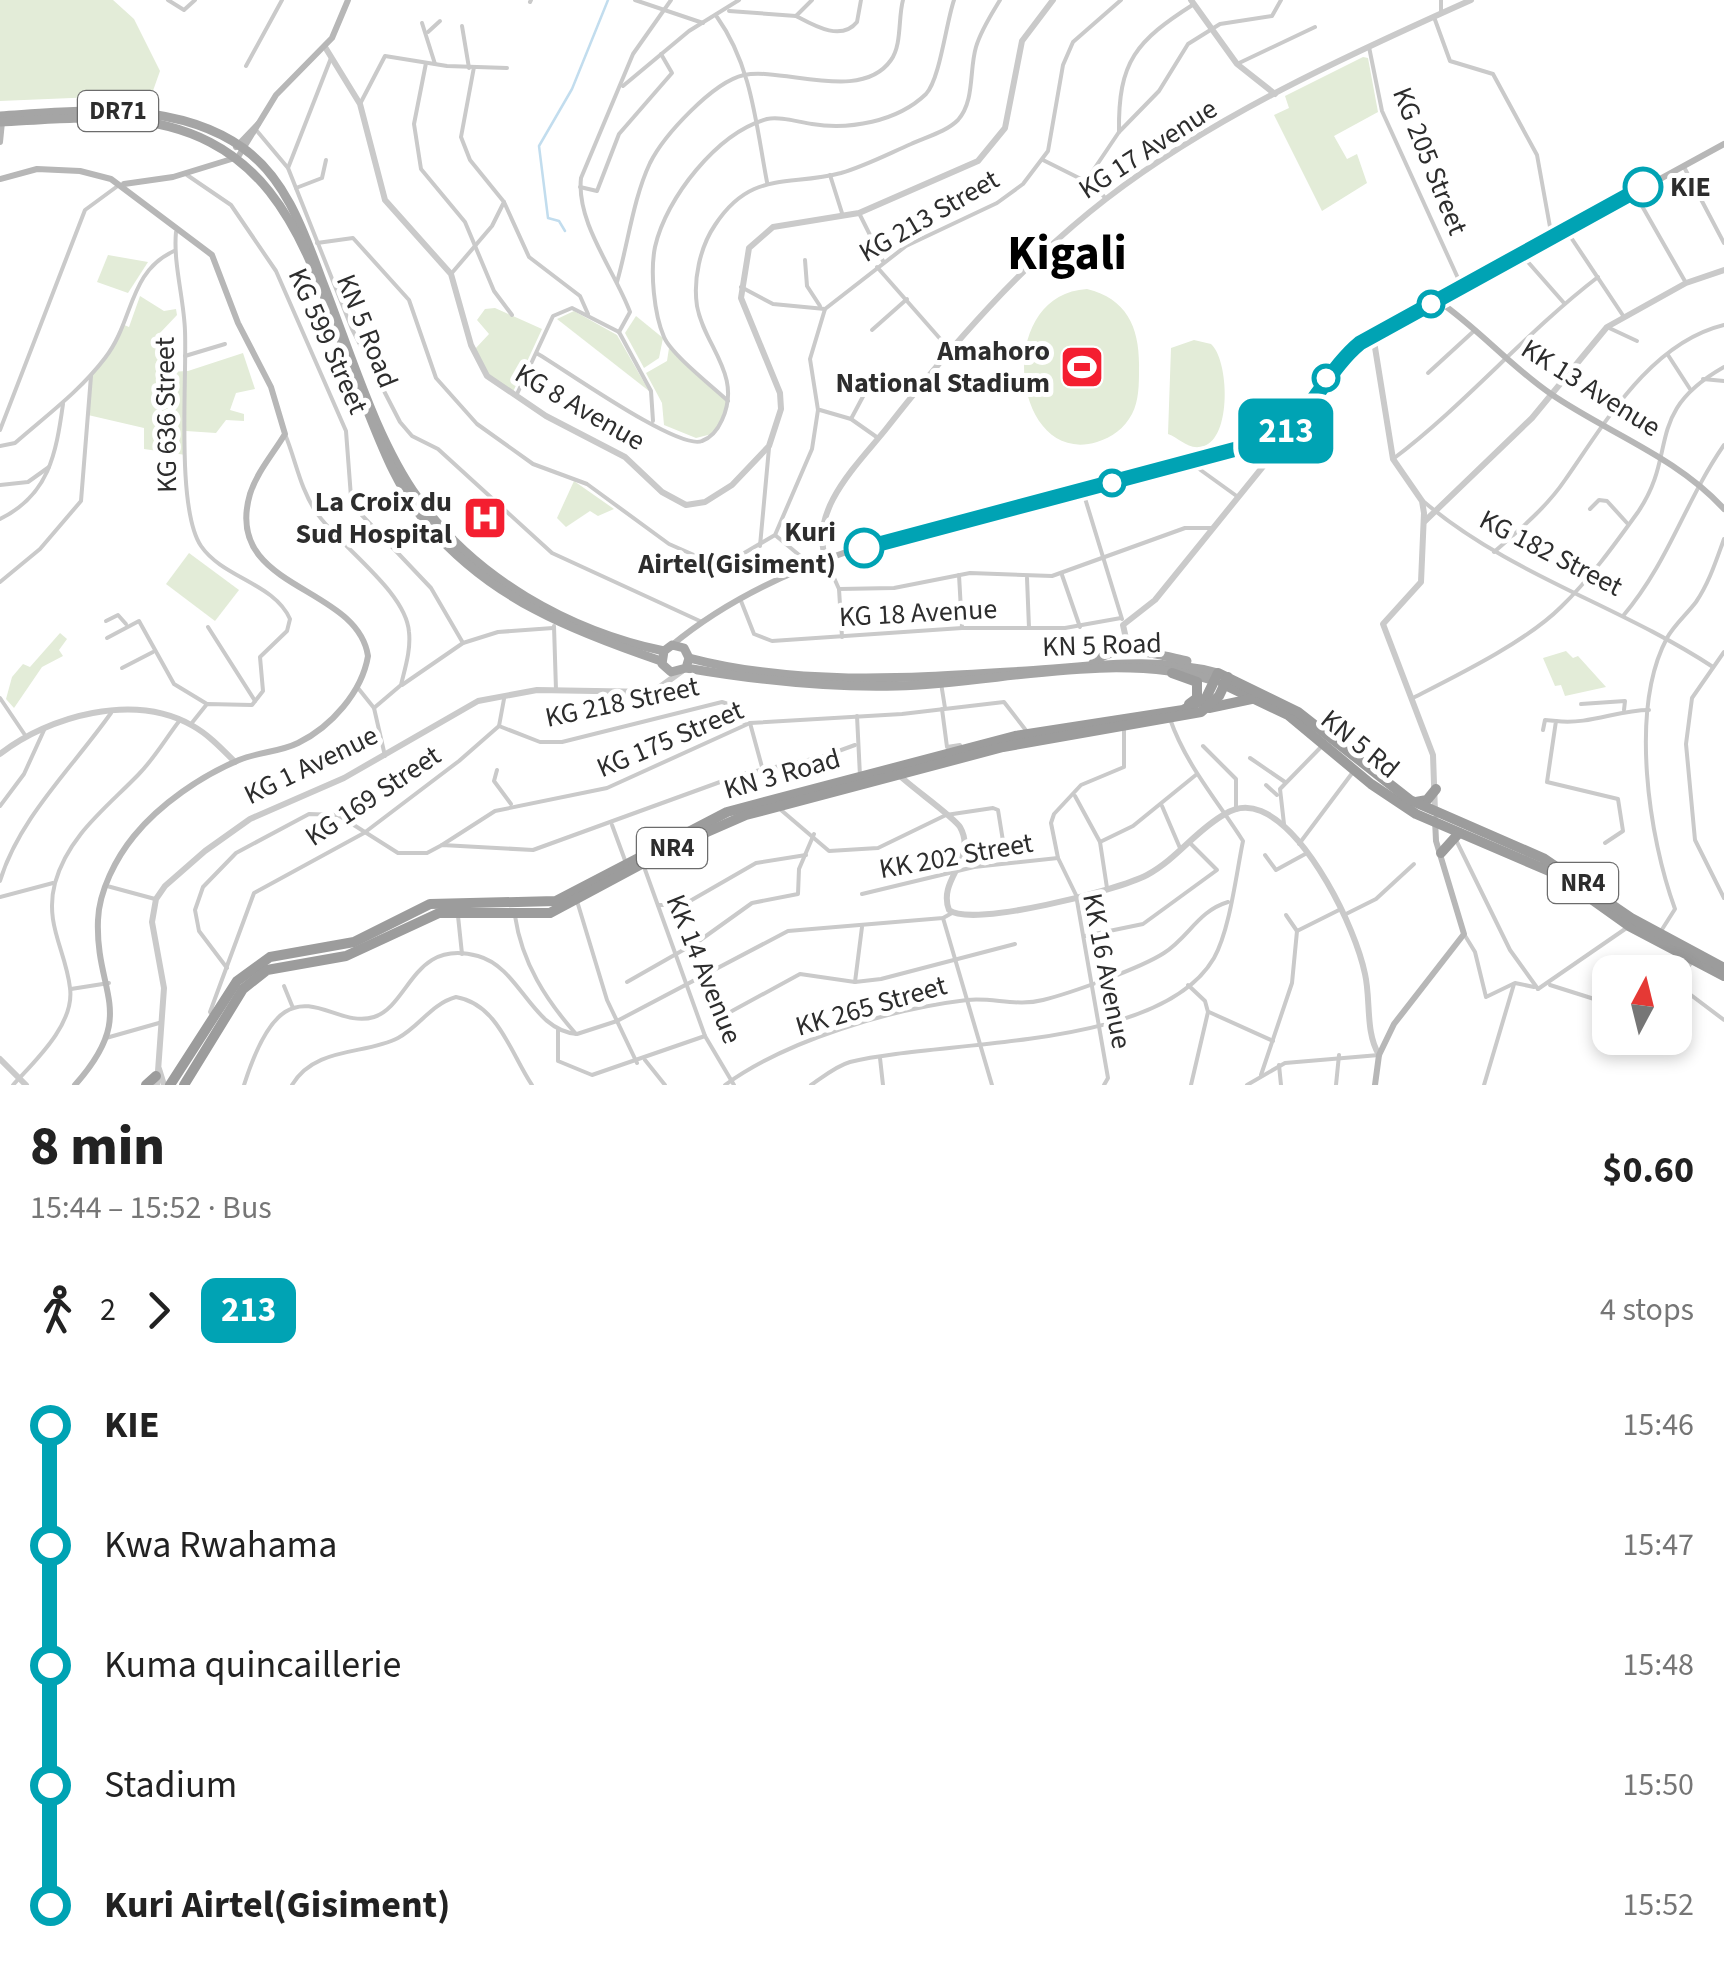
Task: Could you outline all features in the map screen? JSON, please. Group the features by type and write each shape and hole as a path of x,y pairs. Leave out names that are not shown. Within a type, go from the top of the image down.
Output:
{"highway":[{"path":"1172,672 1193,680 1199,687 1197,698 1182,710"},
{"name":"KN 5 Road","path":"1222,679 1257,698"},
{"name":"KN 5 Road","path":"1222,679 1298,712 1382,782 1415,802"},
{"path":"1208,708 1222,679"},
{"path":"1182,710 1204,701 1222,679"},
{"name":"KN 3 Road","path":"217,1019 242,990 267,970 346,956 415,921 456,911 515,916 550,912 730,816 778,807 1029,737 1124,729 1257,698"},
{"name":"KN 5 Rd","path":"1257,698 1324,744 1394,800 1435,818"},
{"name":"KN 3 Road","path":"190,1065 237,981 270,957 354,942 430,904 470,900 530,905 556,901 626,863 730,816 860,776 961,749 1182,710"},
{"path":"1415,802 1426,800 1436,789"},
{"name":"KN 5 Rd","path":"1415,802 1435,818"},
{"name":"NR4","path":"1435,818 1556,865 1659,935 1724,968"},
{"name":"NR4","path":"1435,818 1556,874 1629,926 1724,976"},
{"path":"1437,855 1461,833"},
{"name":"NR4","path":"162,1083 190,1065"},
{"name":"NR4","path":"184,1085 190,1065"},
{"path":"146,1085 162,1083"}],"main road":[{"path":"0,179 36,169 68,170 123,184 184,173 237,152 258,127 276,94 326,47 340,26 348,0"},
{"path":"0,120 0,142"},
{"name":"KN 5 Road","path":"0,120 141,121 184,130 237,152 285,193 322,267 403,482 452,540 497,578 567,618 665,652"},
{"path":"688,632 686,662 667,670 665,652 688,632 810,564 1265,442 1285,432 1336,365 1373,335 1723,147"},
{"name":"KN 5 Road","path":"237,152 286,211 403,482 427,524 466,563 554,625 665,652"},
{"path":"75,1085 96,1060 106,1038 109,983 98,926 107,886 122,853 150,819 175,798 235,762 300,742 337,714 357,687 368,656 356,628 278,572 249,538 250,495 285,434 271,387 238,323 216,260 176,232 123,184"},
{"name":"KK 13 Avenue","path":"1438,300 1504,360 1552,395 1699,484 1724,509"},
{"name":"DR71","path":"665,652 686,662"},
{"path":"1093,663 1107,654 1129,652 1186,660 1203,669"},
{"name":"KN 5 Road","path":"686,662 754,672 853,679 1093,663 1203,669 1222,679"},
{"name":"KN 5 Road","path":"686,662 827,686 941,683 1109,670 1172,672"},
{"path":"1172,672 1222,679"},
{"path":"1374,1085 1378,1056 1402,1012 1464,934 1437,855 1435,818"}],"street":[{"path":"168,0 184,10 195,0"},
{"path":"246,66 282,0"},
{"path":"635,0 702,24"},
{"path":"619,332 630,312 592,228 580,187 586,159 641,40 671,0"},
{"path":"620,88 739,0"},
{"path":"796,16 812,0"},
{"path":"726,11 796,16 818,30 848,30 857,22 861,0"},
{"path":"618,282 652,159 683,118 732,79 745,75 828,82 880,70 894,56 903,0"},
{"path":"728,401 664,341 654,251 664,223 713,154 758,123 775,118 849,128 910,105 933,84 954,0"},
{"path":"538,354 604,399 653,421 682,440 696,444 714,434 728,401 724,363 697,305 699,264 709,234 740,195 767,182 830,176 940,132 960,118 967,105 977,44 1000,0"},
{"path":"823,307 773,304 740,286 749,248 765,231 859,213 978,161 994,146 1008,116 1022,41 1053,0"},
{"path":"1106,199 1086,181 1043,160 1073,42 1121,0"},
{"path":"1086,181 1120,132 1159,92 1181,51 1208,28 1272,16 1282,0"},
{"path":"1441,0 1438,15 1450,61 1493,74 1542,168 1552,238"},
{"name":"KG 17 Avenue","path":"826,559 820,545 826,510 878,438 950,350 1037,260 1106,199 1275,94 1471,0"},
{"path":"1120,132 1118,93 1130,59 1154,30 1192,2 1236,64 1275,94"},
{"path":"718,17 745,75 758,123 767,182"},
{"path":"428,32 440,21"},
{"path":"422,24 428,32 435,64"},
{"path":"462,26 471,67 461,137 470,160 504,202 528,257 580,296 588,314"},
{"path":"1236,64 1315,27"},
{"name":"KG 8 Avenue","path":"326,47 360,104 385,200 451,274 481,368 515,397 624,456 662,492 686,505 716,497 758,458 769,446 782,401 747,319 740,286"},
{"name":"KG 205 Street","path":"1369,48 1389,130 1462,287"},
{"path":"580,187 598,191 619,134 672,73 661,54"},
{"path":"360,104 367,98 382,57 508,68"},
{"path":"288,168 331,58"},
{"path":"426,63 414,124 421,169 465,222 494,291 512,315"},
{"path":"1259,83 1266,100"},
{"path":"258,127 288,168 317,243 322,267 388,400 412,436 438,449 552,552 702,622"},
{"path":"296,188 322,178 326,160"},
{"name":"KG 213 Street","path":"823,307 882,261 997,203 1043,160"},
{"path":"1683,166 1724,242"},
{"name":"KG 599 Street","path":"184,173 231,205 262,245 346,430 357,510 431,588 463,642"},
{"path":"830,176 843,218"},
{"path":"0,430 84,210 108,188 123,184"},
{"path":"1634,192 1686,282"},
{"path":"451,274 477,245 504,202"},
{"path":"859,213 882,261"},
{"path":"1566,230 1624,316"},
{"name":"KG 636 Street","path":"176,232 174,250 182,286 185,356 186,485 195,534 208,554 282,606 290,619 287,631 260,658 263,691 255,701"},
{"path":"317,243 346,237 356,240 409,300 426,356 450,398 534,464 577,479 659,538 703,559 726,561 775,535 812,449 818,410 810,360 823,307"},
{"path":"0,446 16,442 91,375 113,346 146,270 174,250"},
{"path":"1521,254 1565,304"},
{"path":"805,260 807,286 823,307"},
{"path":"876,267 950,350"},
{"path":"1424,522 1552,395 1588,346 1607,328 1686,282 1724,270"},
{"path":"1393,459 1435,428 1504,360 1598,278"},
{"path":"872,330 907,299"},
{"path":"515,397 538,354 541,336 554,316 572,308 619,332 651,390 653,421"},
{"path":"1494,552 1564,481 1601,425 1668,356 1694,336 1724,324"},
{"path":"1607,328 1637,341"},
{"path":"1428,372 1475,330"},
{"name":"KG 182 Street","path":"1373,335 1393,459 1422,501 1494,552 1713,666"},
{"path":"185,356 225,344"},
{"path":"1668,356 1690,389"},
{"path":"1410,700 1479,664 1560,608 1640,508 1673,407 1690,389 1724,367"},
{"path":"0,582 48,542 81,501 91,375"},
{"path":"1704,379 1724,381"},
{"path":"852,420 861,393 867,389 881,394"},
{"path":"0,519 29,502 52,464 62,404"},
{"path":"818,410 852,420 878,438"},
{"path":"1122,621 1155,600 1282,444 1285,432"},
{"path":"285,434 300,483 316,512 395,599 406,619 409,642 401,685"},
{"path":"760,546 769,446"},
{"path":"1623,616 1656,576 1699,484 1724,447"},
{"path":"758,458 766,465"},
{"path":"1192,462 1238,497"},
{"path":"0,485 28,482 52,464"},
{"path":"1082,490 1129,652"},
{"path":"1590,509 1599,500 1606,501 1628,524"},
{"path":"1422,501 1421,582 1384,624 1433,755 1435,818"},
{"path":"839,589 894,588 960,575 1027,578 1062,574 1185,528 1211,528"},
{"path":"775,535 810,564"},
{"path":"1659,935 1676,909 1661,871 1648,800 1650,710 1667,639 1698,600 1724,539"},
{"path":"826,559 839,589 842,637"},
{"path":"1062,574 1080,627"},
{"path":"960,575 962,628"},
{"path":"1027,578 1029,629"},
{"name":"KG 18 Avenue","path":"741,602 754,634 763,641 962,628 1080,627 1122,621"},
{"path":"106,620 118,615 127,626"},
{"path":"107,638 139,620 174,684 206,704 243,708 255,701 208,628"},
{"path":"374,708 463,642 498,632 554,625 556,690"},
{"path":"122,668 155,651"},
{"path":"1724,652 1690,705 1686,756 1695,840 1724,898"},
{"path":"666,686 686,662"},
{"path":"666,686 667,670"},
{"path":"941,683 947,748 960,745 961,749"},
{"name":"KG 1 Avenue","path":"156,900 165,886 250,819 385,756 465,707 504,694 556,690 646,692 666,686"},
{"path":"357,687 374,708 385,756"},
{"path":"499,726 504,694"},
{"path":"0,698 25,735"},
{"path":"1581,704 1618,699 1625,701 1624,710"},
{"name":"KG 218 Street","path":"499,726 540,742 562,742 722,702 734,706 748,724"},
{"name":"KG 175 Street","path":"442,845 512,804 608,788 748,724 1008,703 1029,737"},
{"path":"191,724 206,704"},
{"path":"1542,730 1545,720 1587,722 1624,710 1650,710"},
{"path":"0,754 25,735 46,726 111,712 191,724 235,762"},
{"path":"0,882 22,827 111,712"},
{"path":"857,716 860,776"},
{"path":"811,1085 848,1062 980,1043 1023,1042 1097,1024 1158,1006 1188,986 1219,948 1243,841 1183,756 1170,719"},
{"path":"16,1082 56,1032 71,990 53,933 55,882 84,828 148,764 180,720"},
{"path":"1556,721 1547,780 1591,796 1618,798 1622,831 1605,843"},
{"path":"748,724 763,768"},
{"path":"0,806 24,774 46,726"},
{"name":"KG 169 Street","path":"217,1019 210,1012 254,892 364,833 499,726"},
{"path":"1106,890 1100,842 1075,796 1086,782 1124,767 1124,729"},
{"path":"1278,795 1285,782 1324,744"},
{"path":"227,968 199,931 195,910 203,888 230,858 271,830 323,811 338,814 398,854 427,853 442,845 533,850 763,768 822,757 856,745"},
{"path":"1203,746 1236,779 1236,810"},
{"path":"1250,758 1285,782"},
{"path":"497,770 494,781 512,804"},
{"path":"1299,844 1354,770"},
{"path":"1100,842 1123,833 1162,806 1198,774"},
{"path":"898,775 960,827 965,844 946,893 948,913 954,959 992,1085"},
{"path":"1266,785 1278,795 1285,829"},
{"name":"KK 16 Avenue","path":"1075,796 1052,819 1058,858 1076,895 1088,982 1108,1078 1104,1085"},
{"path":"1162,806 1181,852"},
{"path":"778,807 814,834 829,851 878,848 946,814 996,808 1003,840"},
{"path":"244,1085 270,1029 293,1008 314,1006 350,1019 372,1018 394,1004 415,970 462,954 496,964 558,1030 577,1034 617,1021 788,930 862,926 948,913 964,916 1010,911 1106,890 1148,874 1226,813 1236,810 1262,811 1285,829 1307,853 1343,912 1366,975 1373,1044 1378,1056 1339,1056 1278,1065 1247,1085"},
{"path":"612,825 626,863"},
{"path":"1461,833 1456,843 1458,850 1510,950 1538,989"},
{"path":"628,982 752,903 798,894 799,868 814,834"},
{"path":"1084,936 1143,924 1218,870 1191,844"},
{"path":"1265,855 1276,870 1307,853"},
{"path":"655,906 678,906 756,863 806,855"},
{"name":"KK 202 Street","path":"862,894 956,872 1058,858"},
{"name":"KK 14 Avenue","path":"643,864 704,1036 732,1083"},
{"path":"1297,931 1376,899 1414,864"},
{"path":"0,897 55,882"},
{"path":"107,886 156,900 152,922 164,988 158,1063 162,1083"},
{"path":"577,901 617,1021 636,1063"},
{"name":"KK 265 Street","path":"724,1085 824,1034 969,999 1033,1002 1166,952 1203,913 1228,902"},
{"path":"456,911 462,954"},
{"path":"1262,1075 1292,983 1297,931 1286,915"},
{"path":"515,916 532,972 551,1005 577,1034"},
{"path":"855,982 862,926"},
{"path":"1464,934 1476,952 1486,997 1514,983 1538,989 1550,985 1629,926"},
{"path":"696,978 719,1017 800,974 855,982 1015,944"},
{"path":"71,990 109,983"},
{"path":"1484,1085 1514,983"},
{"path":"1550,985 1592,998"},
{"path":"284,986 293,1008"},
{"path":"1188,986 1206,1001 1208,1012 1191,1085"},
{"path":"1692,996 1724,1020"},
{"path":"292,1085 306,1069 351,1048 395,1040 431,1008 456,998 473,1002 489,1016 532,1085"},
{"path":"1208,1012 1272,1041"},
{"path":"106,1038 161,1022"},
{"path":"558,1030 555,1054 567,1068 592,1075 646,1060 704,1036"},
{"path":"1336,1085 1339,1056"},
{"path":"880,1058 883,1085"},
{"path":"0,1060 16,1082 26,1085"},
{"path":"646,1060 665,1085"},
{"path":"1278,1065 1280,1085"}],"green space":[{"path":"0,0 113,0 134,19 160,71 149,102 120,96 0,101"},
{"path":"1368,58 1378,112 1334,136 1347,159 1357,154 1367,183 1322,211 1274,115 1289,108 1285,96"},
{"path":"108,255 148,262 128,293 97,282"},
{"name":"Amahoro National Stadium","path":"1087,289 1113,300 1129,318 1139,354 1138,392 1132,414 1117,432 1097,442 1068,443 1046,430 1031,407 1025,377 1026,347 1037,319 1057,298"},
{"path":"140,296 164,311 176,309 177,315 159,334 169,337 164,351 167,372 188,371 243,353 255,389 236,393 230,410 244,414 244,421 226,420 216,433 186,431 186,455 144,449 144,428 88,415 91,375 108,355 122,324 129,327"},
{"path":"495,308 542,329 513,392 491,379 475,349 489,334 477,320 485,309"},
{"path":"574,311 617,335 649,391 557,319"},
{"path":"636,316 663,338 659,358 644,368 625,333"},
{"path":"1194,340 1211,344 1217,353 1225,398 1213,440 1198,447 1168,434 1171,348"},
{"path":"669,348 728,399 716,433 696,438 664,425 662,403 646,373 667,361"},
{"path":"574,481 614,509 598,516 590,511 566,527 557,518"},
{"path":"189,553 239,590 215,621 166,584"},
{"path":"60,633 67,639 59,650 63,656 42,667 14,708 6,699 12,677 23,664 30,667"},
{"path":"1566,651 1573,658 1578,656 1606,687 1565,696 1561,685 1555,686 1543,658"}],"waterway":[{"path":"565,231 559,221 548,218 539,146 572,89 608,0"}],"bus line":[{"name":"213","path":"864,548 1274,439 1291,426 1336,365 1360,343 1643,187"}],"place":[{"name":"KIE","path":"1643,187"},
{"name":"Amahoro National Stadium","path":"1082,367"},
{"name":"La Croix du Sud Hospital","path":"485,518"},
{"name":"Kuri Airtel(Gisiment)","path":"864,548"}],"district":[{"name":"Kigali","path":"1067,254"}]}
